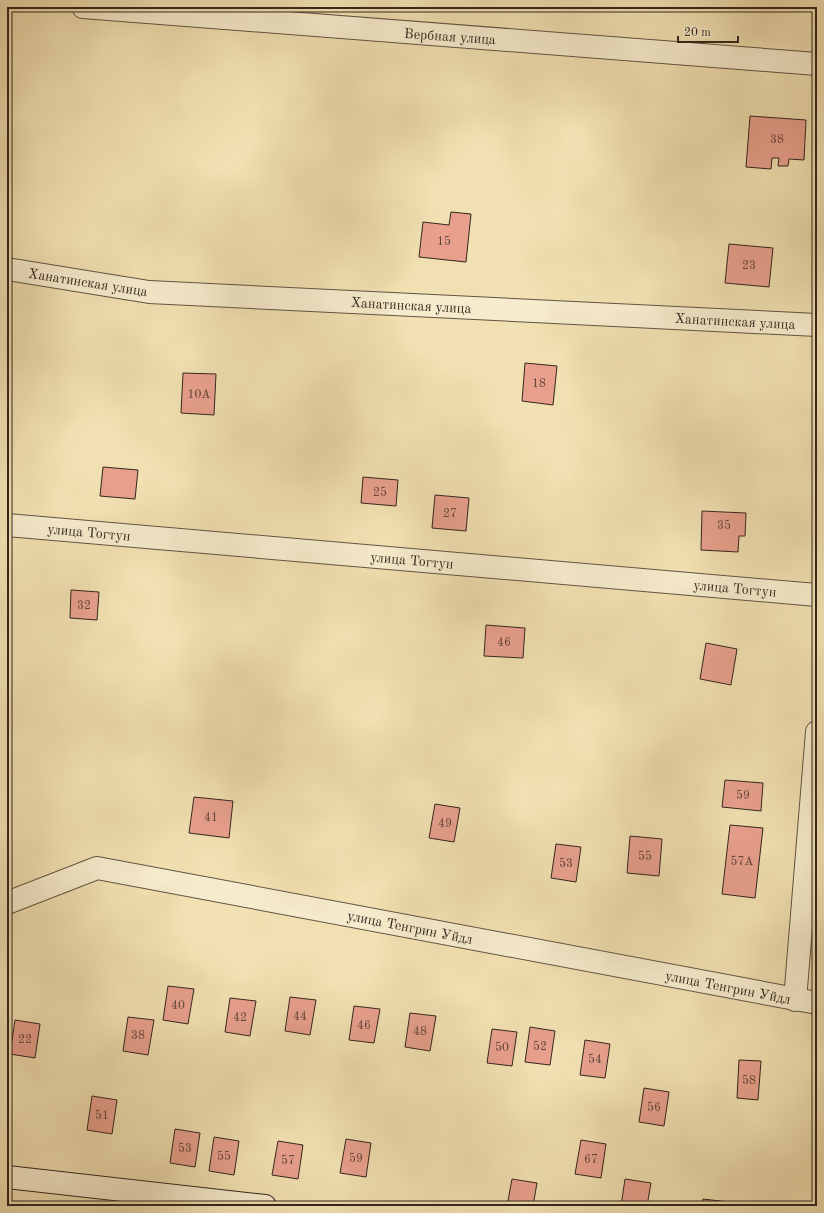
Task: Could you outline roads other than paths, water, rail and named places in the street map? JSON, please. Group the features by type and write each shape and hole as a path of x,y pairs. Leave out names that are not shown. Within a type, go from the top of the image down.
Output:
{"street":[{"name":"Вербная улица","path":"83,7 817,64"},
{"name":"Ханатинская улица","path":"7,269 149,292 817,325"},
{"name":"улица Тогтун","path":"7,525 817,595"},
{"path":"795,1000 817,732"},
{"name":"улица Тенгрин Уйдл","path":"7,903 97,868 817,1003"},
{"path":"7,1177 265,1206"}]}
